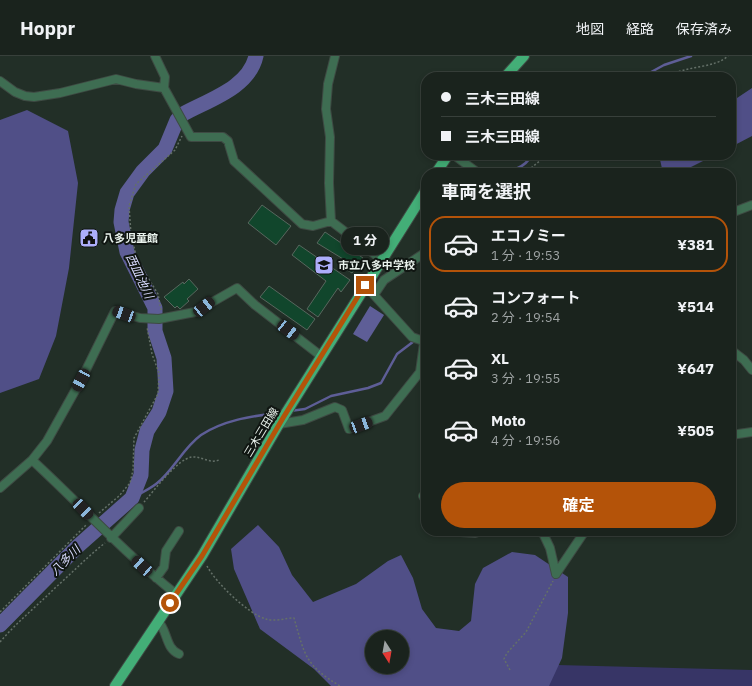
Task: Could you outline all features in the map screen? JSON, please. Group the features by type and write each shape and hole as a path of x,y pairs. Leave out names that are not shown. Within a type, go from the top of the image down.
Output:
{"main road":[{"path":"510,72 524,56"},
{"name":"三木三田線","path":"115,686 202,556 283,417 421,198"}],"street":[{"path":"155,56 165,77 164,88 191,137 224,137 228,141 234,161 302,224 313,226 332,221"},
{"path":"335,56 328,84 326,109 330,137 329,183 332,221 382,260"},
{"path":"0,81 15,92 25,96 34,97 60,93 116,79 136,84 164,88"},
{"path":"461,160 471,168"},
{"path":"736,211 752,205"},
{"path":"374,295 384,280 421,255"},
{"path":"365,285 412,337 421,341"},
{"path":"0,488 32,460 57,425 115,311 147,320 195,312 237,288 255,305 321,356"},
{"path":"736,354 744,360 752,370"},
{"path":"283,417 303,420 335,407 342,410 349,429 385,416 420,372 421,366"},
{"path":"736,434 752,432"},
{"path":"32,460 109,536 176,594"},
{"path":"109,536 139,508"},
{"path":"156,578 164,567 166,551 179,531"},
{"path":"544,536 550,548 556,574"},
{"path":"556,574 582,536"},
{"path":"158,621 163,626 169,647 179,654"}],"path":[{"path":"678,72 686,68 714,63 728,56"},
{"path":"160,318 161,303 158,294 142,271 134,249 129,206 136,184 175,150 180,138 188,130"},
{"path":"531,168 540,160"},
{"path":"0,612 119,496 130,483 133,470 134,438 158,394 159,373 152,354 147,320"},
{"path":"139,508 177,465 189,458 194,457 210,462 219,460"},
{"path":"0,642 15,625 55,589 109,536"},
{"path":"202,556 213,578 235,599 260,616 267,620 294,618 309,662 320,674 340,686"},
{"path":"510,670 504,660 507,653 526,632 556,574"}],"shaded area":[{"path":"752,88 752,136 736,144 736,98"},
{"path":"27,110 68,131 78,183 69,268 56,336 39,379 0,393 0,120"},
{"path":"660,160 705,160 689,168 662,168"},
{"path":"258,525 279,547 292,575 313,602 356,584 388,561 401,555 413,578 422,609 436,628 459,631 471,621 475,584 483,568 512,552 535,555 568,577 568,613 562,658 549,686 331,686 314,669 260,629 234,569 231,549"},
{"path":"398,603 450,641 519,664 752,670 752,686 358,686 367,674 409,674 409,630 401,630"}],"water":[{"path":"370,306 384,315 367,342 353,334"}],"building":[{"path":"262,205 291,226 276,245 248,223"},
{"path":"325,232 363,258 352,273 344,268 348,262 317,243"},
{"path":"299,245 350,280 341,292 338,288 318,317 307,309 326,281 292,255"},
{"path":"189,279 198,289 187,299 189,301 180,309 177,306 175,308 164,297"},
{"path":"269,286 315,319 307,330 260,297"}],"waterway":[{"name":"西皿池川","path":"0,625 78,546 132,498 141,475 142,450 147,431 159,412 166,391 164,358 155,331 155,308 127,252 121,222 122,210 127,193 143,171 165,149 177,120 183,114 226,92 236,85 245,77 252,67 256,56"},
{"path":"651,72 664,65 691,56"},
{"path":"516,168 524,165 529,160"},
{"path":"290,411 305,409 331,396 368,388 381,383 397,354 421,336"},
{"path":"132,498 162,479 189,446 201,435 220,425 240,419 283,412"}],"place":[{"name":"八多児童館","path":"89,238"},
{"name":"市立八多中学校","path":"324,265"}],"route":[{"path":"170,603 202,556 283,418 365,285"}],"water label":[{"name":"八多川","path":"65,560"}]}
